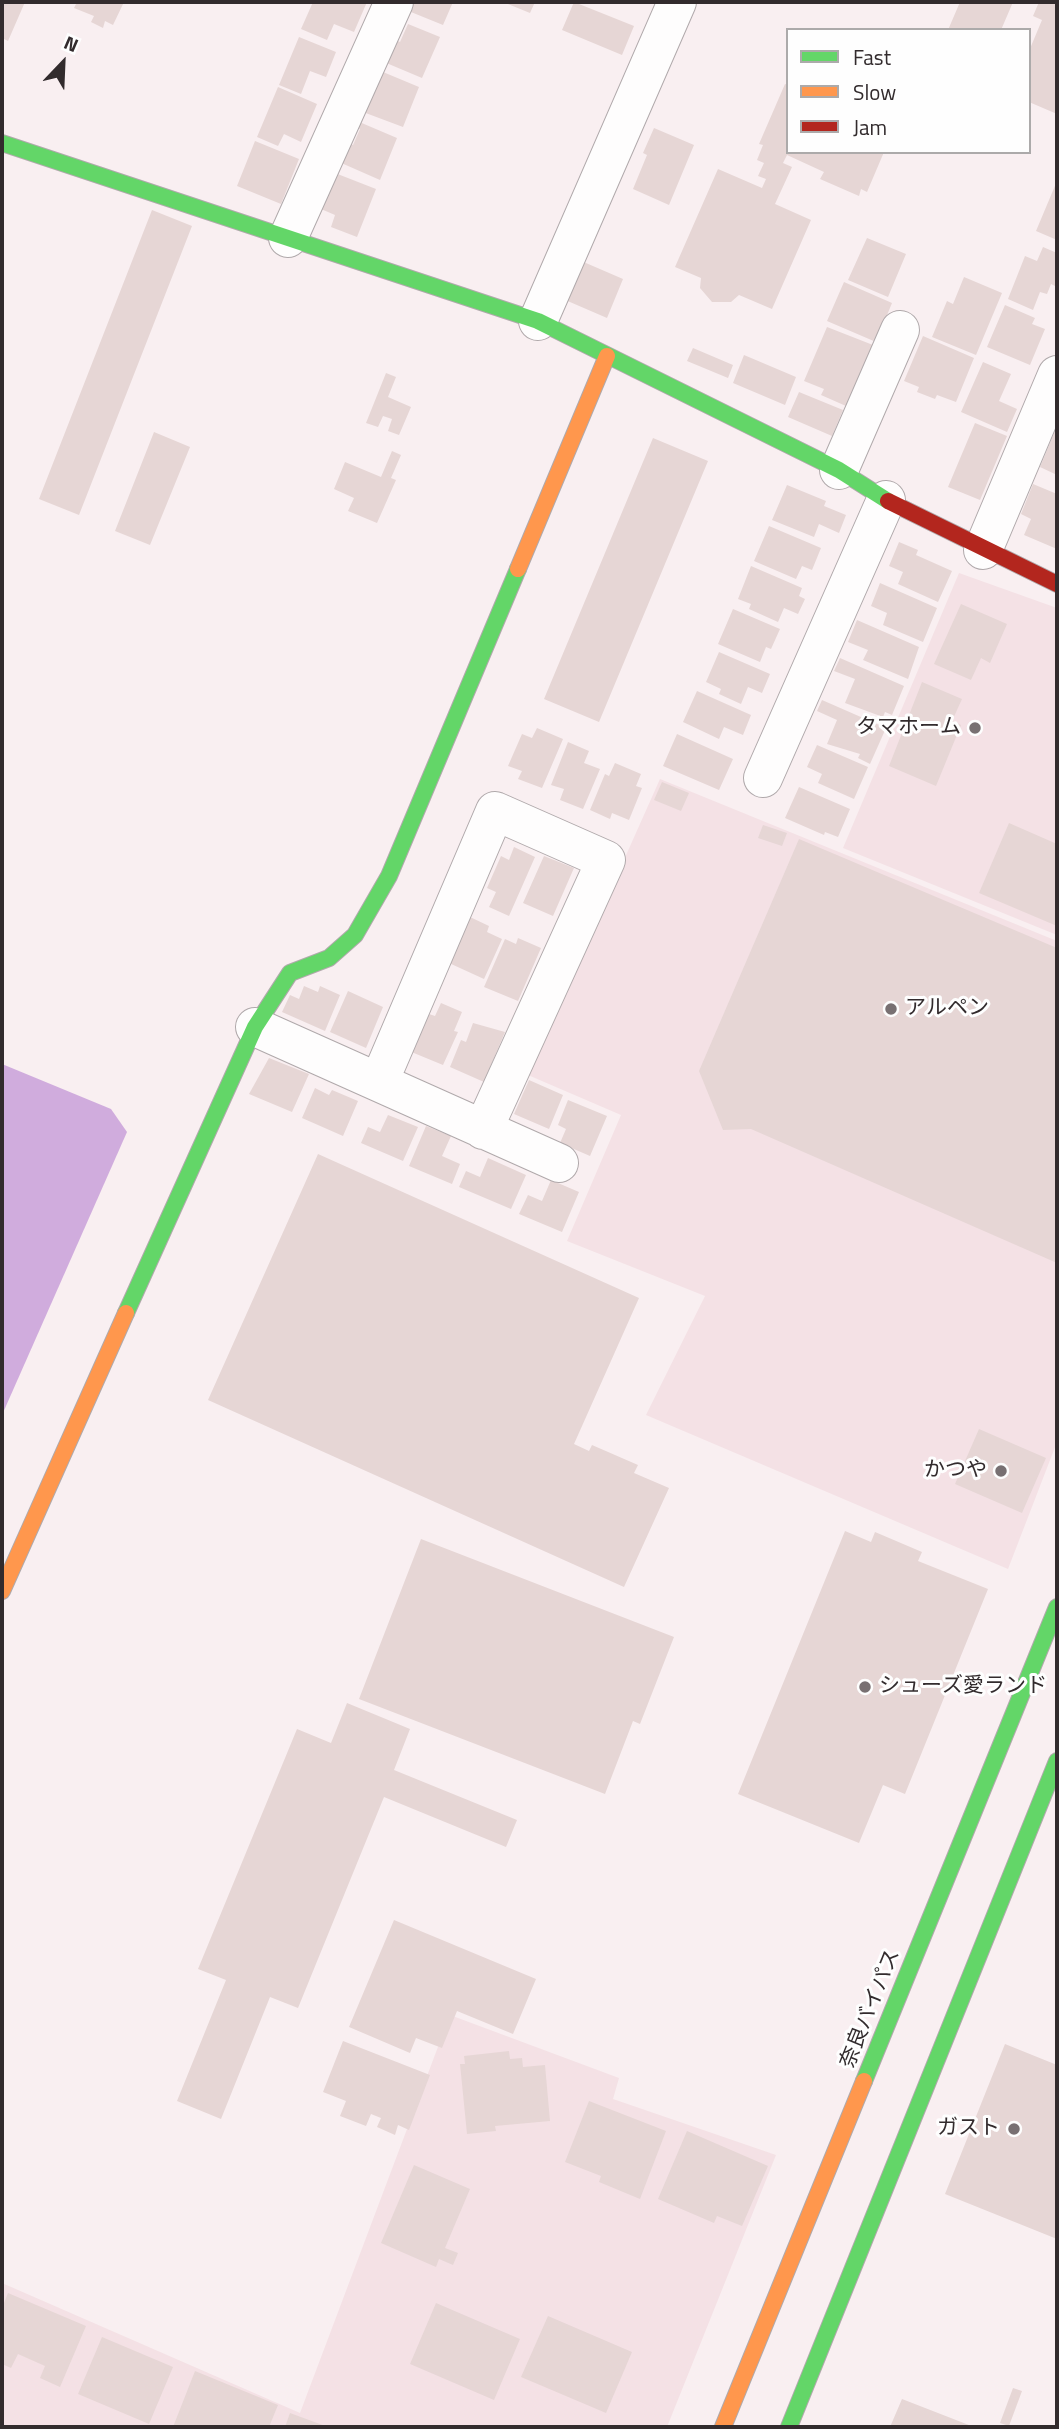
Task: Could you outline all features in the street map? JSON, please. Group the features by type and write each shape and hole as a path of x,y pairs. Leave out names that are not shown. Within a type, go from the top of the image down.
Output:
{"main road":[{"path":"2,143 538,321 839,470 886,500 982,550 1057,584"},
{"path":"2,1591 255,1027 290,973 329,958 355,935 389,876 607,356"},
{"name":"奈良バイパス","path":"723,2427 1057,1607"},
{"path":"789,2427 1057,1760"}],"street":[{"path":"288,238 394,2"},
{"path":"538,321 666,5"},
{"path":"839,470 900,330"},
{"path":"982,550 1057,375"},
{"path":"763,778 886,500"},
{"path":"379,1082 495,811 607,860 483,1130"},
{"path":"255,1027 559,1163"}],"shaded area":[{"name":"タマホーム","path":"959,573 1057,608 1057,935 843,848"},
{"path":"660,779 1057,941 1057,1442 1008,1569 646,1415 705,1296 567,1241 621,1115 528,1075"},
{"path":"2,1064 111,1109 127,1132 2,1415"},
{"path":"450,2015 619,2078 613,2099 776,2155 667,2427 2,2427 2,2283 300,2413"}],"building":[{"path":"2,2 25,2 8,41 2,38"},
{"path":"77,2 124,2 113,25 105,21 103,28 91,22 94,16 74,8"},
{"path":"313,2 367,2 354,32 334,24 327,40 301,29"},
{"path":"410,2 453,2 443,25 406,10"},
{"path":"503,2 535,2 530,13"},
{"path":"574,2 634,26 622,55 562,30"},
{"path":"960,2 1013,2 1002,28 949,28"},
{"path":"1039,2 1057,2 1057,114 1031,103 1031,46 1042,20 1033,16"},
{"path":"408,24 440,37 422,78 384,62 394,39 400,42"},
{"path":"299,37 336,52 326,77 310,71 301,94 279,85"},
{"path":"383,72 419,87 403,127 363,112"},
{"path":"785,84 786,154 883,154 867,192 861,189 859,196 820,179 824,172 787,155 783,163 792,167 775,204 811,220 772,309 739,295 731,302 712,302 700,288 701,278 675,267 718,169 762,188 766,179 758,176 764,163 757,160 763,145 759,144"},
{"path":"278,87 317,104 301,142 284,134 278,146 257,137"},
{"path":"357,121 397,138 380,180 339,162 347,142 353,145 360,129 355,127"},
{"path":"654,128 694,145 669,205 633,189 647,155 643,153"},
{"path":"255,141 299,159 281,204 237,186"},
{"path":"335,173 376,189 357,237 331,227 335,215 321,209"},
{"path":"1057,181 1057,240 1036,231"},
{"path":"152,210 192,226 79,515 39,499"},
{"path":"867,238 906,254 888,297 848,280"},
{"path":"1043,247 1057,253 1057,287 1051,284 1047,294 1040,292 1033,310 1008,299 1025,256 1037,261"},
{"path":"579,260 623,279 607,318 563,299"},
{"path":"964,277 1002,293 976,355 932,337 947,301 953,304"},
{"path":"844,282 892,303 876,342 827,321"},
{"path":"1005,305 1035,318 1032,324 1045,329 1030,365 987,347"},
{"path":"827,327 873,345 846,406 821,395 824,389 804,381"},
{"path":"923,336 974,358 956,402 937,395 935,399 917,392 919,387 904,381"},
{"path":"693,348 733,365 728,378 687,361"},
{"path":"744,355 796,377 785,405 733,383"},
{"path":"983,362 1011,374 999,401 1017,409 1007,432 961,412"},
{"path":"386,373 396,377 388,397 411,407 399,435 388,431 392,419 383,416 378,427 366,423"},
{"path":"799,392 843,410 832,436 788,417"},
{"path":"975,423 1007,436 980,500 948,487"},
{"path":"1057,426 1057,475 1040,467"},
{"path":"154,432 190,447 150,545 115,531"},
{"path":"653,438 708,461 599,722 544,699"},
{"path":"392,451 401,455 391,478 396,480 377,523 348,511 354,498 334,489 345,462 381,477"},
{"path":"1033,484 1057,494 1057,549 1024,535 1031,519 1021,514"},
{"path":"787,485 826,501 824,506 846,515 839,533 819,524 814,537 772,520"},
{"path":"769,526 821,548 812,570 802,566 796,579 754,561"},
{"path":"899,542 918,550 916,555 952,571 938,602 898,584 903,572 889,566"},
{"path":"751,566 802,588 799,596 805,599 798,614 784,608 778,622 749,609 751,604 738,599"},
{"path":"880,583 937,608 923,642 883,625 887,613 871,606"},
{"path":"961,604 1007,624 990,663 981,658 971,680 934,664"},
{"path":"733,609 780,629 771,649 766,647 760,662 718,644"},
{"path":"857,620 919,647 908,679 863,660 868,650 848,642"},
{"path":"719,652 770,674 762,693 748,687 741,704 719,694 721,689 706,682"},
{"path":"840,658 904,686 892,715 885,712 883,717 845,703 855,679 834,671"},
{"path":"922,682 962,699 952,721 961,725 936,786 889,766"},
{"path":"697,691 751,715 743,735 724,727 719,739 683,722"},
{"path":"822,700 886,728 870,764 858,758 860,754 827,744 837,720 817,711"},
{"path":"537,728 563,739 542,788 518,779 522,771 508,766 522,734 532,738"},
{"path":"677,734 733,759 719,790 663,766"},
{"path":"568,742 589,751 584,763 600,769 583,809 560,800 564,789 551,785"},
{"path":"817,745 868,767 854,799 818,783 822,774 807,767"},
{"path":"615,763 641,774 636,786 642,788 629,820 612,813 610,819 590,810 605,774 609,776"},
{"path":"662,782 689,793 681,811 654,800"},
{"path":"799,787 850,809 838,837 825,832 824,835 785,818"},
{"path":"1009,823 1057,844 1057,926 979,893"},
{"path":"763,825 787,833 782,846 758,838"},
{"name":"アルペン","path":"799,839 1057,948 1057,1263 751,1129 723,1130 699,1071"},
{"path":"514,847 535,857 509,916 489,907 496,892 487,888 501,856 509,860"},
{"path":"544,856 574,868 553,916 523,903"},
{"path":"470,917 489,926 487,932 502,939 484,979 449,963"},
{"path":"518,938 541,948 518,1001 484,987 505,939 516,944"},
{"path":"304,986 318,992 320,986 340,995 325,1031 282,1012 290,995 299,999"},
{"path":"348,991 383,1007 366,1048 330,1032"},
{"path":"441,1003 462,1012 454,1031 458,1032 443,1065 409,1051 426,1013 435,1016"},
{"path":"473,1023 505,1032 484,1082 450,1067 461,1040 466,1042"},
{"path":"269,1058 309,1074 292,1112 249,1094"},
{"path":"529,1080 563,1095 549,1129 514,1114"},
{"path":"315,1088 329,1095 332,1090 358,1101 343,1136 302,1118"},
{"path":"568,1100 607,1116 590,1156 560,1143 566,1129 558,1125"},
{"path":"388,1115 418,1127 403,1161 361,1143 368,1127 380,1132"},
{"path":"426,1126 451,1136 442,1156 460,1164 452,1184 409,1166"},
{"path":"318,1154 639,1298 574,1444 589,1451 592,1445 638,1465 634,1473 669,1488 624,1587 208,1400"},
{"path":"488,1158 526,1175 511,1209 459,1187 466,1171 480,1177"},
{"path":"551,1180 579,1192 562,1232 519,1214 528,1195 542,1201"},
{"name":"かつや","path":"979,1429 1046,1458 1022,1513 955,1484"},
{"name":"シューズ愛ランド","path":"845,1531 871,1542 875,1532 922,1552 918,1561 988,1589 905,1794 883,1785 859,1843 738,1794"},
{"path":"421,1539 674,1637 640,1724 633,1721 605,1794 359,1699"},
{"path":"347,1703 410,1729 394,1770 517,1820 506,1847 384,1797 298,2008 270,1997 221,2119 177,2101 226,1980 198,1969 297,1729 331,1743"},
{"path":"394,1920 536,1979 513,2034 457,2011 442,2048 416,2038 410,2053 349,2027"},
{"path":"343,2041 430,2075 409,2130 398,2125 395,2135 377,2127 381,2118 371,2114 366,2126 340,2116 346,2101 323,2092"},
{"name":"ガスト","path":"1005,2044 1057,2065 1057,2239 945,2194"},
{"path":"509,2051 510,2059 522,2058 523,2067 545,2065 550,2121 495,2126 496,2131 467,2134 460,2064 465,2064 464,2056"},
{"path":"589,2101 666,2131 640,2199 599,2182 601,2176 565,2162"},
{"path":"687,2131 768,2166 742,2226 717,2216 714,2223 658,2199"},
{"path":"414,2165 470,2189 445,2248 458,2253 453,2265 439,2259 436,2267 381,2243"},
{"path":"8,2293 86,2326 60,2387 40,2378 45,2366 18,2354 11,2368 2,2364 2,2308"},
{"path":"436,2303 520,2339 494,2400 410,2364"},
{"path":"548,2316 632,2352 606,2413 521,2377"},
{"path":"102,2337 173,2367 149,2424 78,2394"},
{"path":"195,2371 278,2405 269,2427 173,2427"},
{"path":"1013,2388 1022,2391 1009,2426 1000,2423"},
{"path":"902,2399 974,2427 890,2427"},
{"path":"290,2413 328,2427 285,2427"}],"traffic: fast":[{"path":"2,143 538,321 839,470 888,501"},
{"path":"126,1313 255,1027 290,973 329,958 355,935 389,876 518,569"},
{"path":"864,2081 1057,1607"},
{"path":"789,2427 1057,1761"}],"traffic: slow":[{"path":"518,569 607,356"},
{"path":"2,1591 126,1313"},
{"path":"723,2427 864,2081"}],"traffic: jam":[{"path":"888,501 1057,584"}],"place":[{"name":"タマホーム","path":"975,728"},
{"name":"アルペン","path":"891,1009"},
{"name":"かつや","path":"1001,1471"},
{"name":"シューズ愛ランド","path":"865,1687"},
{"name":"ガスト","path":"1014,2129"}]}
